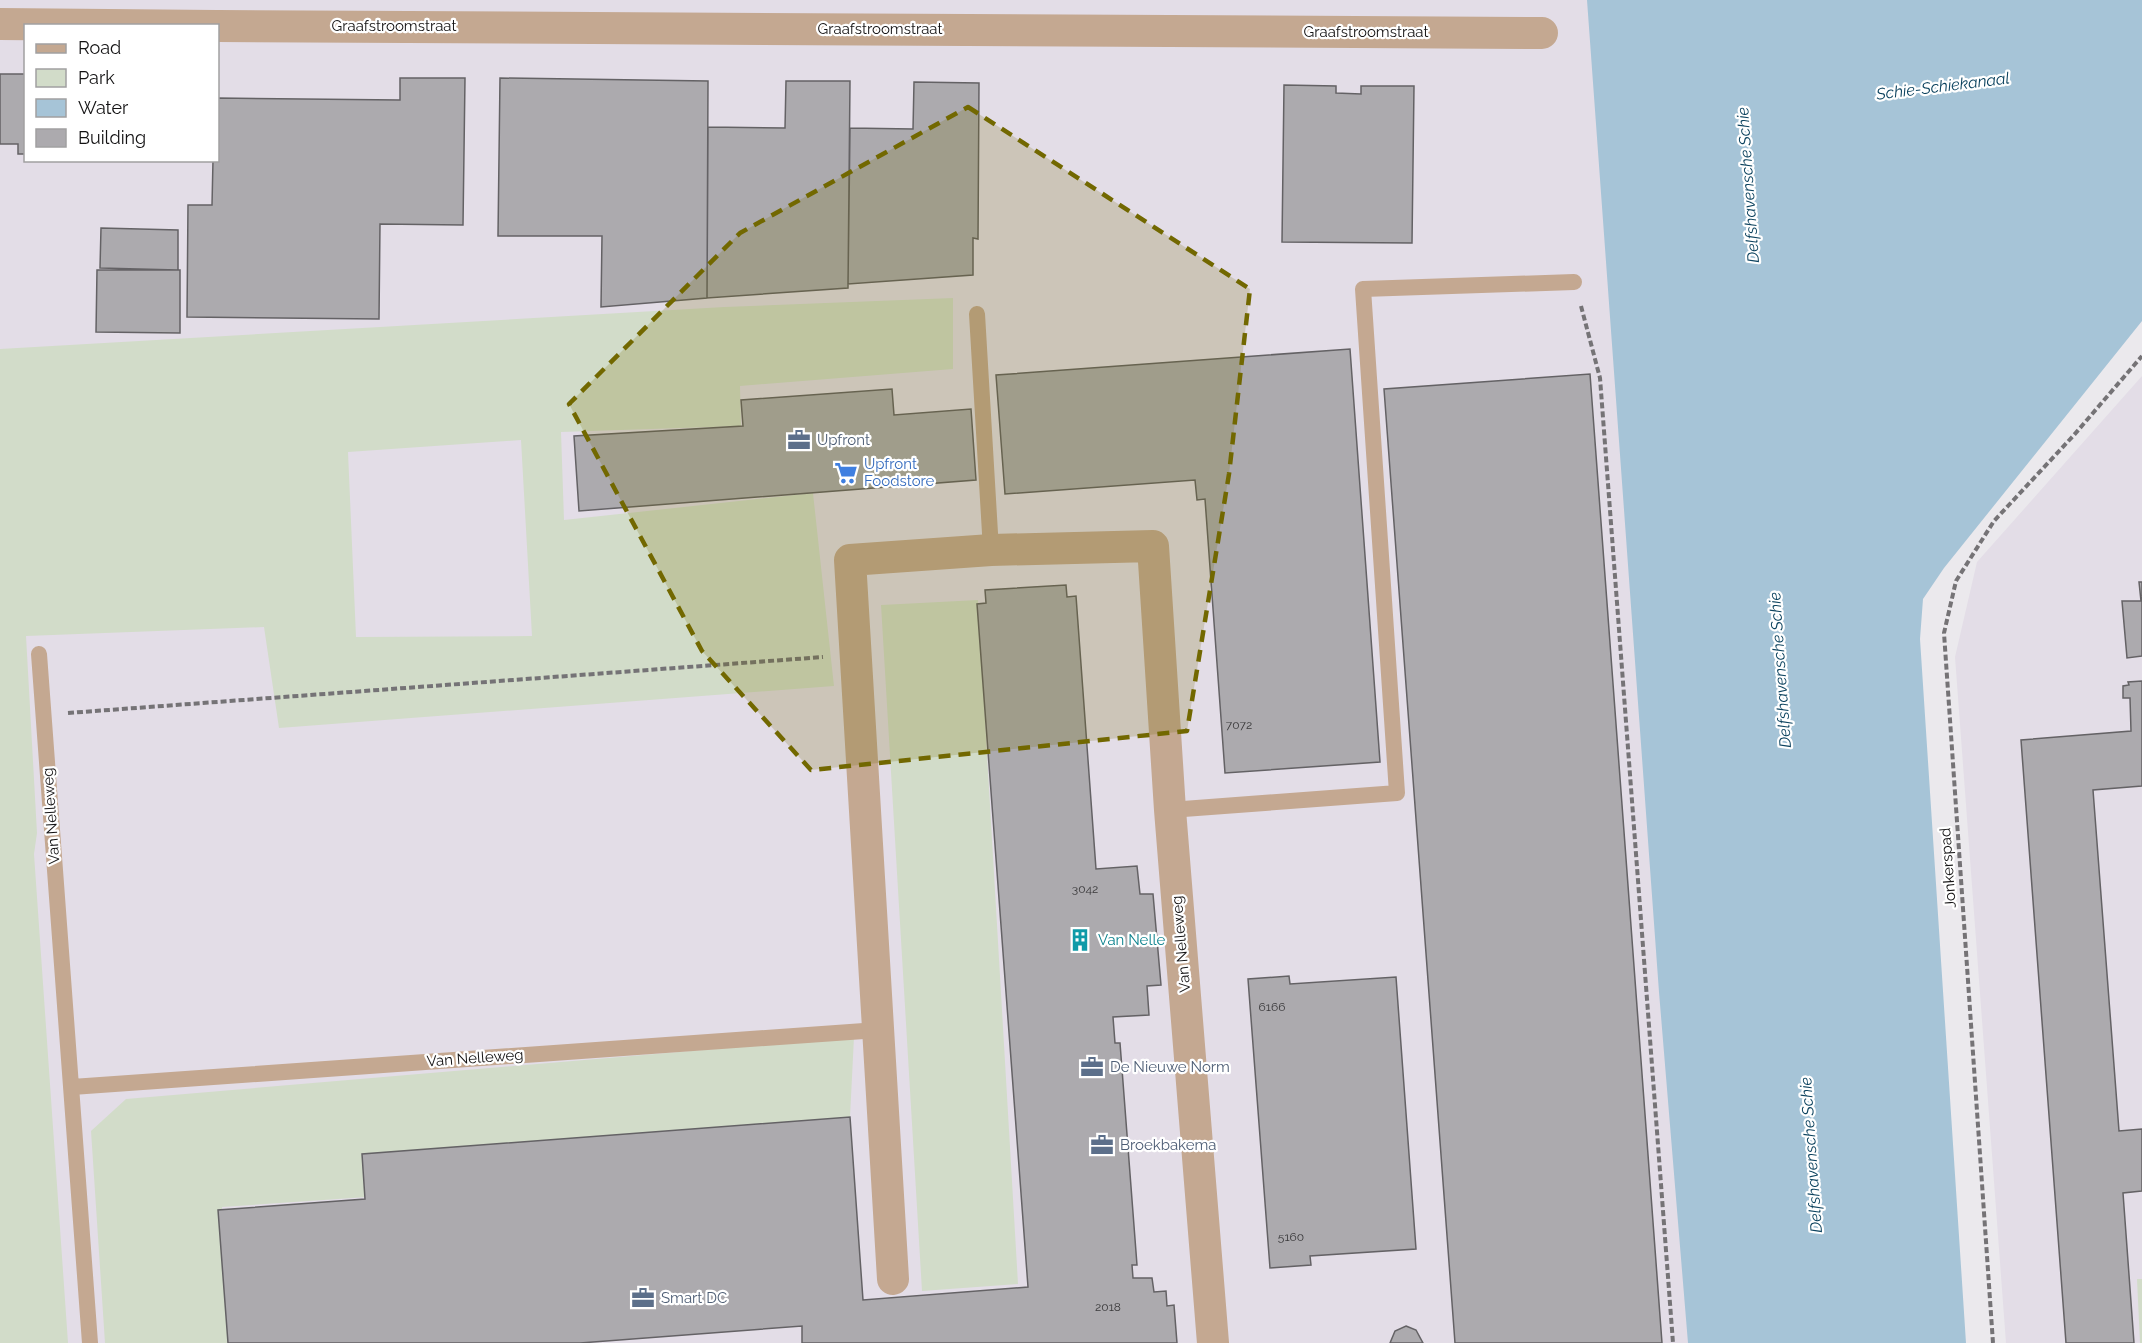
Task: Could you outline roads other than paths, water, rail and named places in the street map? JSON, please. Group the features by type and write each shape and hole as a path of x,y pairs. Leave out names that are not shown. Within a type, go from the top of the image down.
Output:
{"street":[{"name":"Graafstroomstraat","path":"0,24 24,24"},
{"name":"Graafstroomstraat","path":"219,26 1542,33"},
{"name":"Van Nelleweg","path":"991,550 1153,546 1170,810 1213,1343"},
{"path":"893,1279 850,560 991,550"}],"lane":[{"path":"1170,810 1397,794 1363,289 1574,282"},
{"path":"977,314 991,550"},
{"name":"Van Nelleweg","path":"39,654 90,1343"},
{"name":"Van Nelleweg","path":"72,1087 878,1030"}],"water":[{"path":"1587,0 2142,0 2142,321 1944,568 1923,599 1920,639 1966,1343 1688,1343 1659,992"}],"place":[{"name":"Upfront","path":"799,440"},
{"name":"Upfront Foodstore","path":"846,473"},
{"name":"Van Nelle","path":"1080,940"},
{"name":"De Nieuwe Norm","path":"1092,1067"},
{"name":"Broekbakema","path":"1102,1145"},
{"name":"Smart DC","path":"643,1298"}],"water label":[{"name":"Schie-Schiekanaal","path":"1943,86"},
{"name":"Delfshavensche Schie","path":"1748,185"},
{"name":"Delfshavensche Schie","path":"1780,670"},
{"name":"Delfshavensche Schie","path":"1811,1155"}]}
